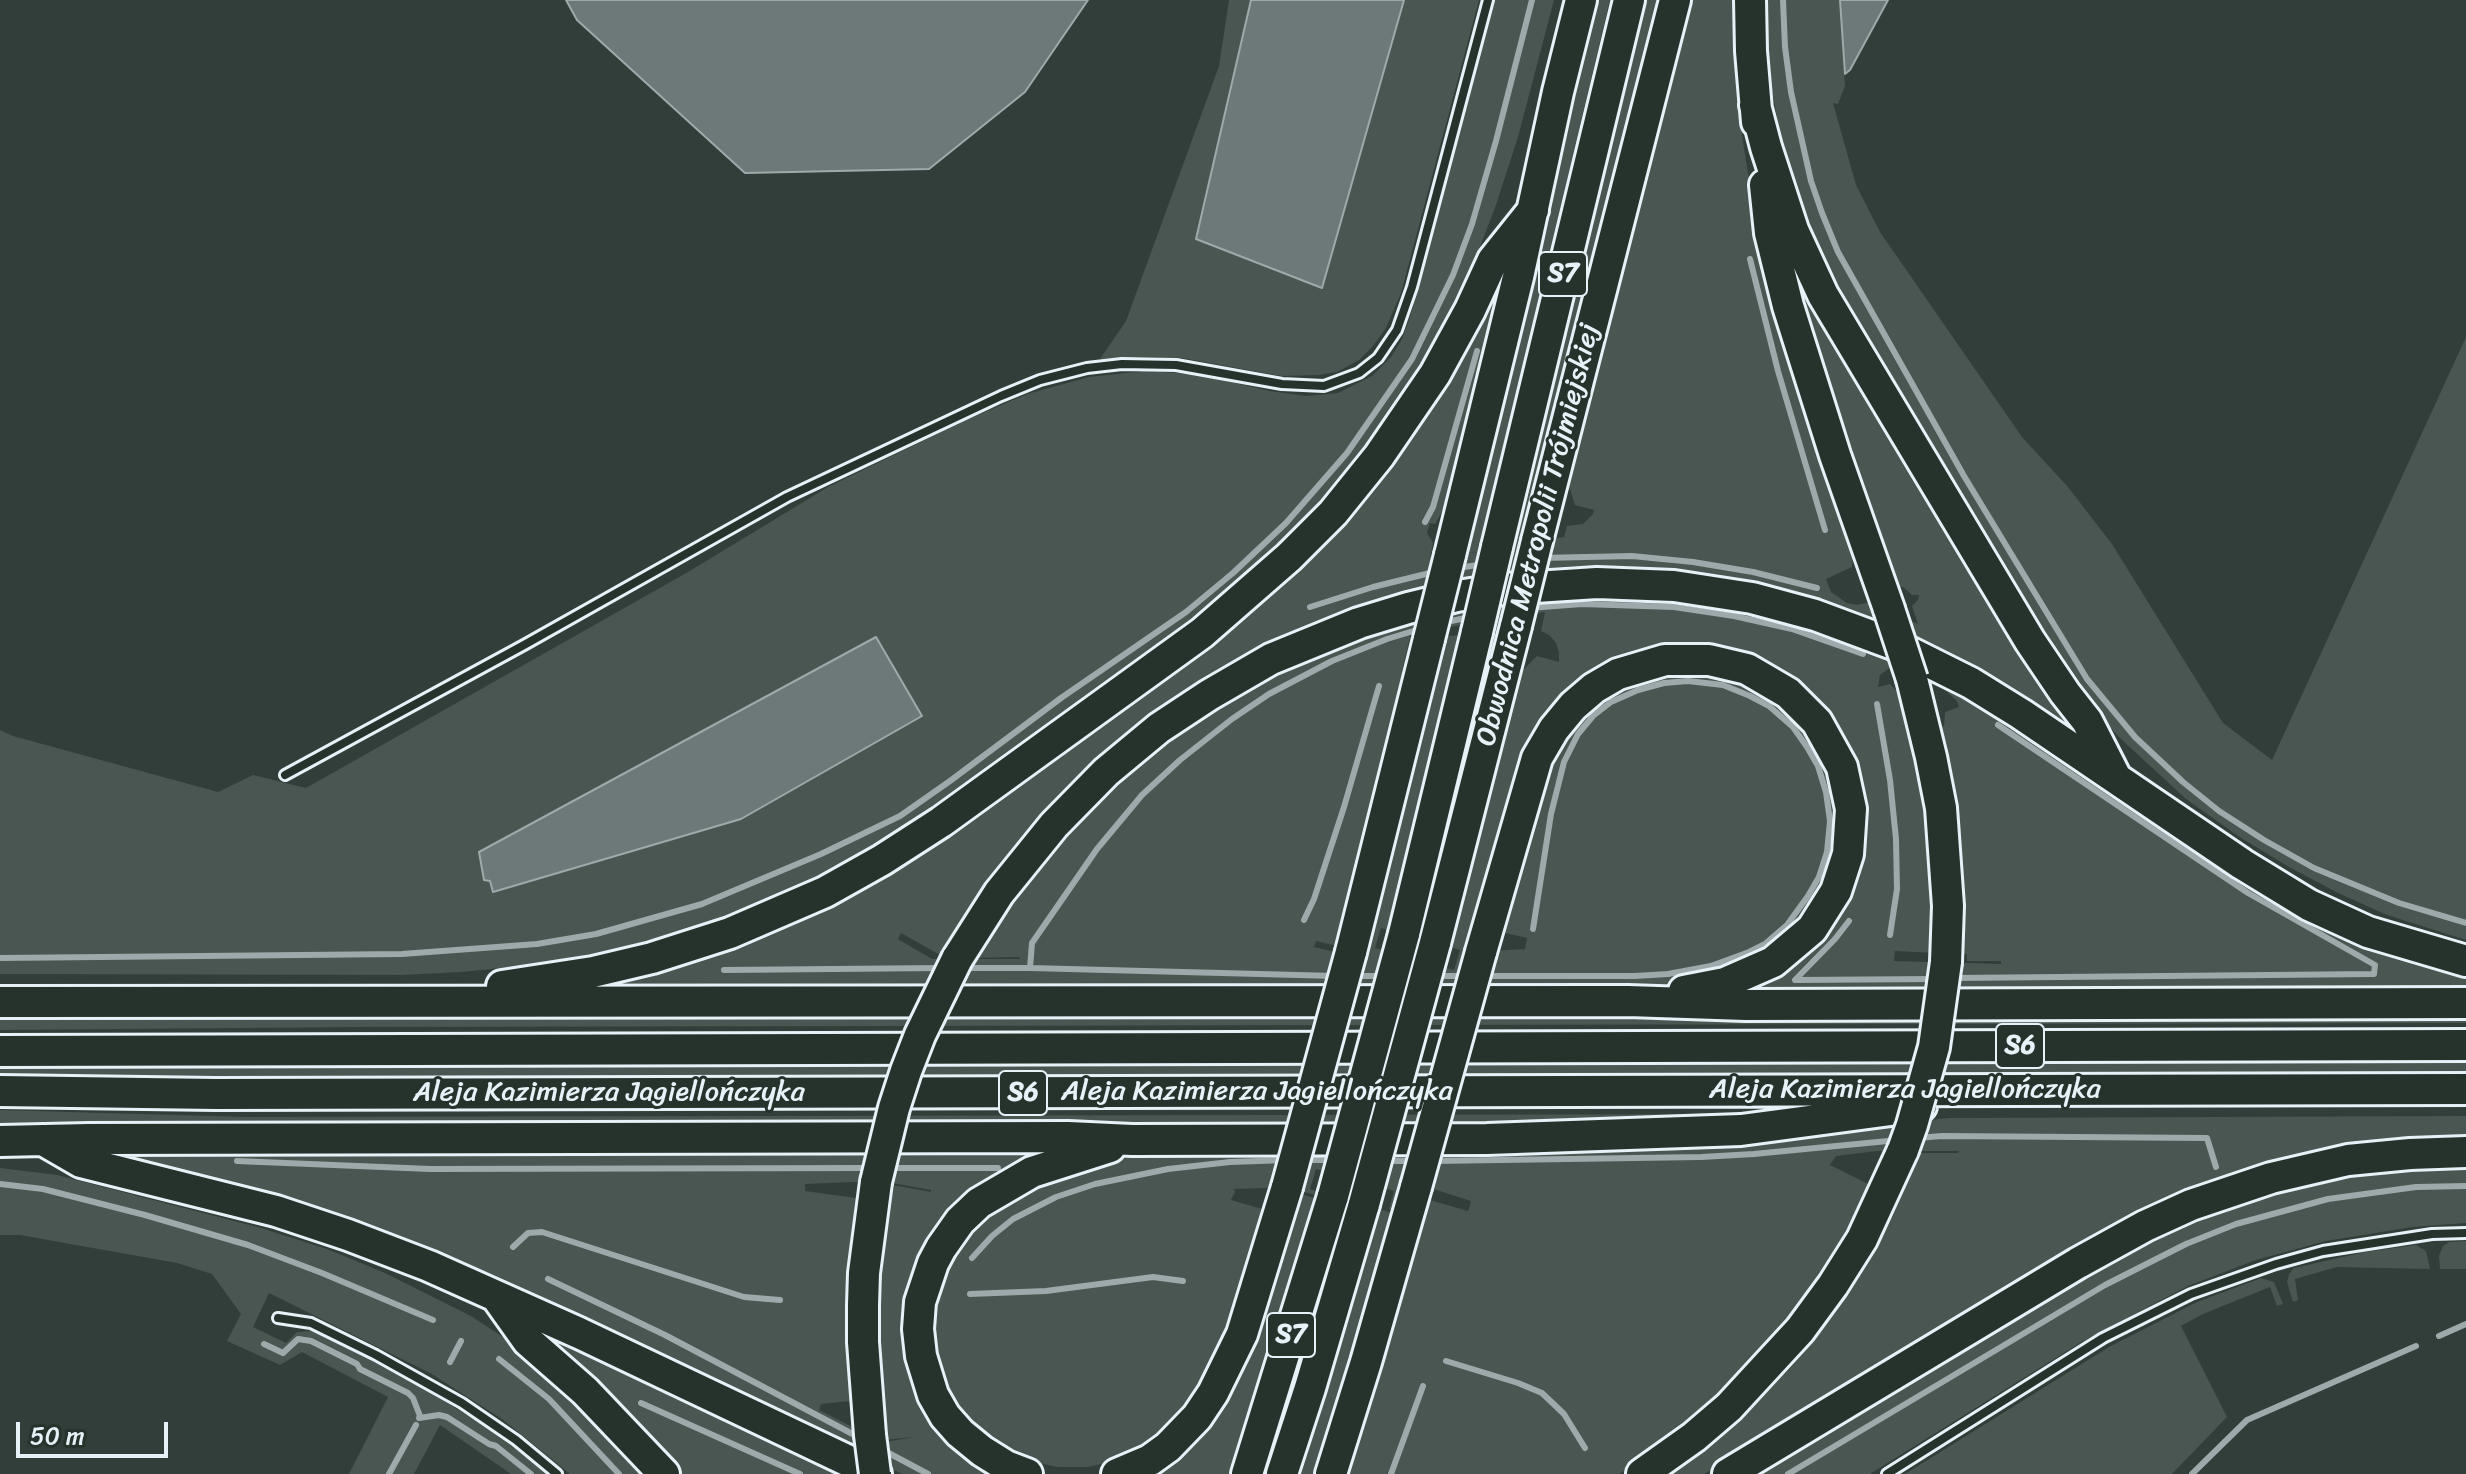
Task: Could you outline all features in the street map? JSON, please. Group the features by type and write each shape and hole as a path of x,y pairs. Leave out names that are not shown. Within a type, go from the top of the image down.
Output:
{"highway":[{"path":"1117,1474 1150,1460 1168,1447 1197,1417 1213,1393 1242,1334 1287,1187 1351,952 1450,555 1581,0"},
{"name":"Obwodnica Metropolii Trójmiejskiej","path":"1247,1474 1369,1070 1629,0"},
{"name":"Obwodnica Metropolii Trójmiejskiej","path":"1282,1474 1402,1070 1675,0"},
{"path":"1642,1474 1694,1437 1729,1407 1800,1330 1862,1239 1912,1125 1934,1047 1946,962 1948,906 1941,808 1925,730 1912,679 1835,455 1788,306 1770,233 1755,105 1750,0"},
{"path":"1755,105 1793,230 1823,295 2030,641 2087,721 2116,778"},
{"path":"385,1002 593,972 705,942 825,892 882,860 963,806 1202,633 1263,582 1315,532 1351,492 1398,430 1446,355 1493,260 1533,210"},
{"path":"875,1474 865,1387 863,1305 876,1182 906,1071 957,959 999,893 1054,825 1106,772 1159,728 1209,695 1286,653 1371,619 1457,596 1559,584 1648,584 1741,596 1815,615 1893,644 1971,683 2048,731 2242,864 2309,905 2368,932 2466,961"},
{"path":"1331,1474 1366,1362 1537,758 1554,729 1573,706 1594,688 1618,674 1665,660 1709,660 1747,669 1788,693 1817,722 1842,767 1851,809 1848,854 1836,891 1812,929 1773,962 1725,983 1628,1001"},
{"path":"0,1002 2466,1003"},
{"name":"Aleja Kazimierza Jagiellończyka","path":"0,1051 2466,1045"},
{"name":"Aleja Kazimierza Jagiellończyka","path":"0,1091 248,1094 2466,1089"},
{"path":"0,1141 1020,1137 1132,1140 1487,1139 1741,1130 2046,1090"},
{"path":"43,1140 81,1162 247,1203 337,1231 429,1266 495,1294 875,1474"},
{"path":"1027,1474 1006,1466 960,1433 933,1395 921,1356 918,1329 925,1282 949,1236 979,1203 1032,1172 1132,1140"},
{"path":"1728,1474 2078,1263 2180,1210 2271,1178 2348,1160 2466,1152"},
{"path":"495,1294 528,1341 585,1391 664,1474"}],"lane":[{"path":"285,775 787,497 1040,380 1087,368 1122,364 1176,365 1282,384 1324,386 1359,373 1378,358 1397,330 1412,287 1488,0"},
{"path":"1887,1474 2103,1338 2191,1294 2323,1251 2432,1234 2466,1233"},
{"path":"278,1318 311,1323 462,1403 516,1440 557,1474"}],"shaded area":[{"path":"566,0 1088,0 1025,92 929,169 745,173 577,20"},
{"path":"1229,0 1479,0 1401,293 1386,328 1373,346 1359,360 1337,372 1281,376 1182,358 1100,359 1126,321 1219,66"},
{"path":"1251,0 1404,0 1322,288 1196,239"},
{"path":"1494,0 1554,0 1518,137 1475,260 1429,351 1388,416 1332,488 1248,573 1145,656 897,831 819,876 724,918 632,946 540,964 402,975 0,974 0,730 218,792 253,775 306,788 688,572 828,487 1027,394 1089,377 1144,371 1196,374 1306,396 1338,393 1372,376 1391,357 1411,314"},
{"path":"1593,0 1610,0 1478,551 1511,546 1641,0 1662,0 1525,543 1564,537 1567,526 1583,524 1593,514 1594,510 1575,505 1569,486 1693,0 1732,0 1743,142 1766,265 1800,383 1858,550 1853,552 1852,567 1826,579 1831,592 1847,603 1857,605 1870,602 1918,624 1912,606 1919,595 1912,595 1900,587 1819,353 1797,273 1799,269 2025,645 2087,734 2082,734 1982,670 1913,634 1851,609 1793,591 1714,574 1622,566 1574,566 1494,573 1431,585 1340,612 1283,635 1202,679 1115,742 1041,814 986,882 940,955 901,933 898,939 932,959 1020,959 970,958 1010,895 1052,842 1095,797 1155,745 1193,717 1267,673 1357,634 1449,610 1517,599 1602,594 1674,598 1747,610 1822,630 1885,653 1992,709 2206,855 2283,901 2403,955 2466,973 2466,992 1747,992 1747,988 1781,972 1807,952 1842,907 1855,878 1862,848 1864,820 1861,793 1854,765 1839,733 1818,704 1804,691 1756,660 1720,650 1685,647 1649,651 1617,662 1572,691 1546,719 1520,769 1473,952 1525,949 1527,938 1497,931 1531,800 1547,758 1566,727 1589,703 1616,686 1662,670 1696,668 1745,678 1771,691 1794,710 1813,732 1828,757 1835,771 1841,801 1843,835 1840,852 1830,883 1816,910 1799,931 1774,951 1732,971 1674,984 1638,987 594,989 596,983 666,967 733,945 801,916 867,882 950,831 1216,637 1316,549 1395,456 1447,378 1505,264 1510,268 1449,509 1444,508 1435,524 1430,523 1427,533 1433,543 1430,558 1477,552 1457,554","holes":["1545,612 1541,631 1556,643 1559,662 1537,656 1523,670 1447,946 1460,950 1454,970 1375,948 1381,928 1392,931 1416,835 1458,635 1435,638 1365,922 1370,923 1363,951 1335,952 1314,947 1316,941 1341,947 1409,673 1402,671 1411,633","1891,667 1945,690 1957,701 1959,707 1945,712 1942,727 1961,838 1963,954 1967,954 1967,961 2001,961 2001,964 1894,961 1895,951 1936,953 1936,886 1926,786 1904,692 1899,694 1890,684 1878,687 1880,675"]},
{"path":"1765,0 1840,0 1845,86 1838,104 1833,103 1856,185 1880,232 2022,437 2068,487 2112,544 2223,723 2272,760 2466,337 2466,940 2387,915 2338,893 2238,836 2186,799 2122,740 2095,712 2062,669 1819,262 1787,168 1769,74"},
{"path":"1840,0 1888,0 1845,74"},
{"path":"1503,628 1424,940 1416,937 1489,630"},
{"path":"876,637 922,716 741,819 493,892 490,881 484,880 479,852"},
{"path":"2466,1009 2466,1023 0,1030 0,1013"},
{"path":"2466,1062 2466,1073 0,1077 0,1067"},
{"path":"0,1110 245,1117 1768,1114 1741,1123 0,1134"},
{"path":"2466,1116 2466,1138 2386,1143 2332,1151 2212,1185 2148,1212 2088,1244 1704,1474 1671,1474 1739,1420 1793,1365 1820,1332 1854,1285 1893,1216 1920,1153 1959,1151 1877,1151 1836,1156 1830,1165 1874,1187 1853,1228 1811,1295 1762,1356 1706,1411 1619,1474 1343,1474 1426,1199 1469,1209 1471,1201 1433,1189 1436,1177 1409,1177 1399,1212 1389,1209 1394,1191 1316,1169 1310,1189 1322,1193 1229,1474 1140,1474 1170,1456 1190,1437 1214,1409 1232,1377 1255,1318 1293,1192 1315,1198 1315,1195 1297,1190 1297,1187 1234,1189 1231,1200 1269,1211 1232,1330 1192,1405 1160,1437 1123,1459 1088,1467 1057,1467 1029,1461 1003,1450 981,1435 956,1408 939,1376 932,1346 932,1305 944,1268 960,1240 986,1214 1046,1179 1087,1166 1142,1155 1196,1151 1504,1149 1708,1143 1949,1118"},
{"path":"1067,1146 984,1189 911,1342 1004,1474 902,1474 578,1318 89,1149","holes":["892,1183 931,1192 887,1184 875,1317 883,1440 914,1437 886,1444 819,1410 821,1404 850,1401 846,1303 856,1198 805,1191 805,1184"]},
{"path":"2466,1166 2466,1223 2412,1227 2326,1241 2256,1260 2188,1286 2083,1341 1870,1474 1759,1474 2099,1270 2190,1224 2273,1195 2329,1180 2387,1171"},
{"path":"0,1168 57,1175 261,1228 327,1249 385,1273 471,1316 518,1347 552,1374 649,1474 570,1474 502,1419 430,1373 269,1293 253,1327 286,1343 297,1332 313,1331 397,1372 491,1430 548,1474 511,1474 440,1425 414,1474 349,1474 388,1397 302,1352 280,1365 227,1341 241,1314 212,1274 177,1263 20,1235 0,1235"},
{"path":"1344,1199 1354,1201 1270,1474 1260,1474"},
{"path":"1376,1208 1402,1216 1324,1474 1301,1474 1327,1391"},
{"path":"2466,1241 2466,1269 2440,1269 2439,1256 2443,1246 2449,1242"},
{"path":"2416,1245 2426,1251 2430,1269 2337,1267 2295,1279 2298,1300 2293,1302 2287,1282 2294,1268 2365,1252"},
{"path":"2261,1278 2274,1282 2283,1304 2277,1306 2270,1287 2181,1326 2227,1417 2172,1474 1905,1474 2109,1347 2197,1302"},
{"path":"537,1330 835,1474 673,1474"}],"waterway":[{"path":"0,958 402,954 537,944 596,934 702,904 821,854 900,816 1061,698 1186,612 1286,523 1347,453 1412,359 1453,275 1472,224 1496,141 1532,0"},
{"path":"1783,0 1791,92 1811,181 1838,252 1964,476 2087,679 2135,737 2183,782 2219,811 2264,840 2314,868 2399,903 2466,923"},
{"path":"1750,259 1778,371 1825,530"},
{"path":"1425,522 1433,507 1477,351"},
{"path":"1540,558 1632,556 1693,562 1753,572 1817,588"},
{"path":"1457,568 1485,564"},
{"path":"1310,607 1438,571"},
{"path":"1529,608 1582,604 1674,607 1792,629 1863,654"},
{"path":"1442,623 1470,617"},
{"path":"1030,968 1032,943 1097,849 1142,795 1180,760 1269,694 1332,661 1420,629"},
{"path":"1484,976 1668,974 1711,966 1765,944 1787,925 1808,896 1819,877 1827,852 1830,821 1826,792 1818,766 1793,727 1769,706 1723,685 1688,681 1664,683 1611,702 1593,716 1578,734 1564,762 1551,814 1533,929"},
{"path":"1304,920 1314,899 1344,807 1379,686"},
{"path":"1877,704 1896,839 1897,889 1890,935"},
{"path":"1954,978 2374,974 2375,965 2248,893 1998,725"},
{"path":"1849,921 1795,980 1935,979"},
{"path":"724,970 941,968"},
{"path":"964,968 1336,976"},
{"path":"1352,976 1384,976"},
{"path":"1436,976 1464,976"},
{"path":"1917,1138 2207,1138 2216,1167"},
{"path":"1434,1161 1701,1157 1898,1140"},
{"path":"972,1258 1013,1219 1056,1197 1095,1184 1168,1169 1287,1160"},
{"path":"1302,1160 1335,1160"},
{"path":"237,1161 430,1169 871,1168"},
{"path":"1386,1161 1415,1161"},
{"path":"890,1168 998,1168"},
{"path":"0,1184 43,1189 248,1245 433,1320"},
{"path":"1788,1474 2105,1285 2186,1244 2236,1224 2328,1199 2416,1187 2466,1186"},
{"path":"513,1247 528,1233 542,1232 744,1297 780,1300"},
{"path":"970,1294 1046,1291 1153,1277 1183,1281"},
{"path":"548,1279 665,1335 862,1439"},
{"path":"2439,1336 2466,1324"},
{"path":"264,1344 283,1353 298,1339 311,1341 408,1393 420,1416"},
{"path":"450,1362 461,1341"},
{"path":"2192,1474 2247,1420 2416,1346"},
{"path":"499,1359 549,1399 619,1474"},
{"path":"1446,1361 1542,1393 1564,1414 1585,1448"},
{"path":"1391,1474 1423,1386"},
{"path":"641,1403 800,1474"},
{"path":"419,1418 447,1417 496,1446 531,1474"},
{"path":"389,1474 416,1425"},
{"path":"883,1450 928,1474"}]}
